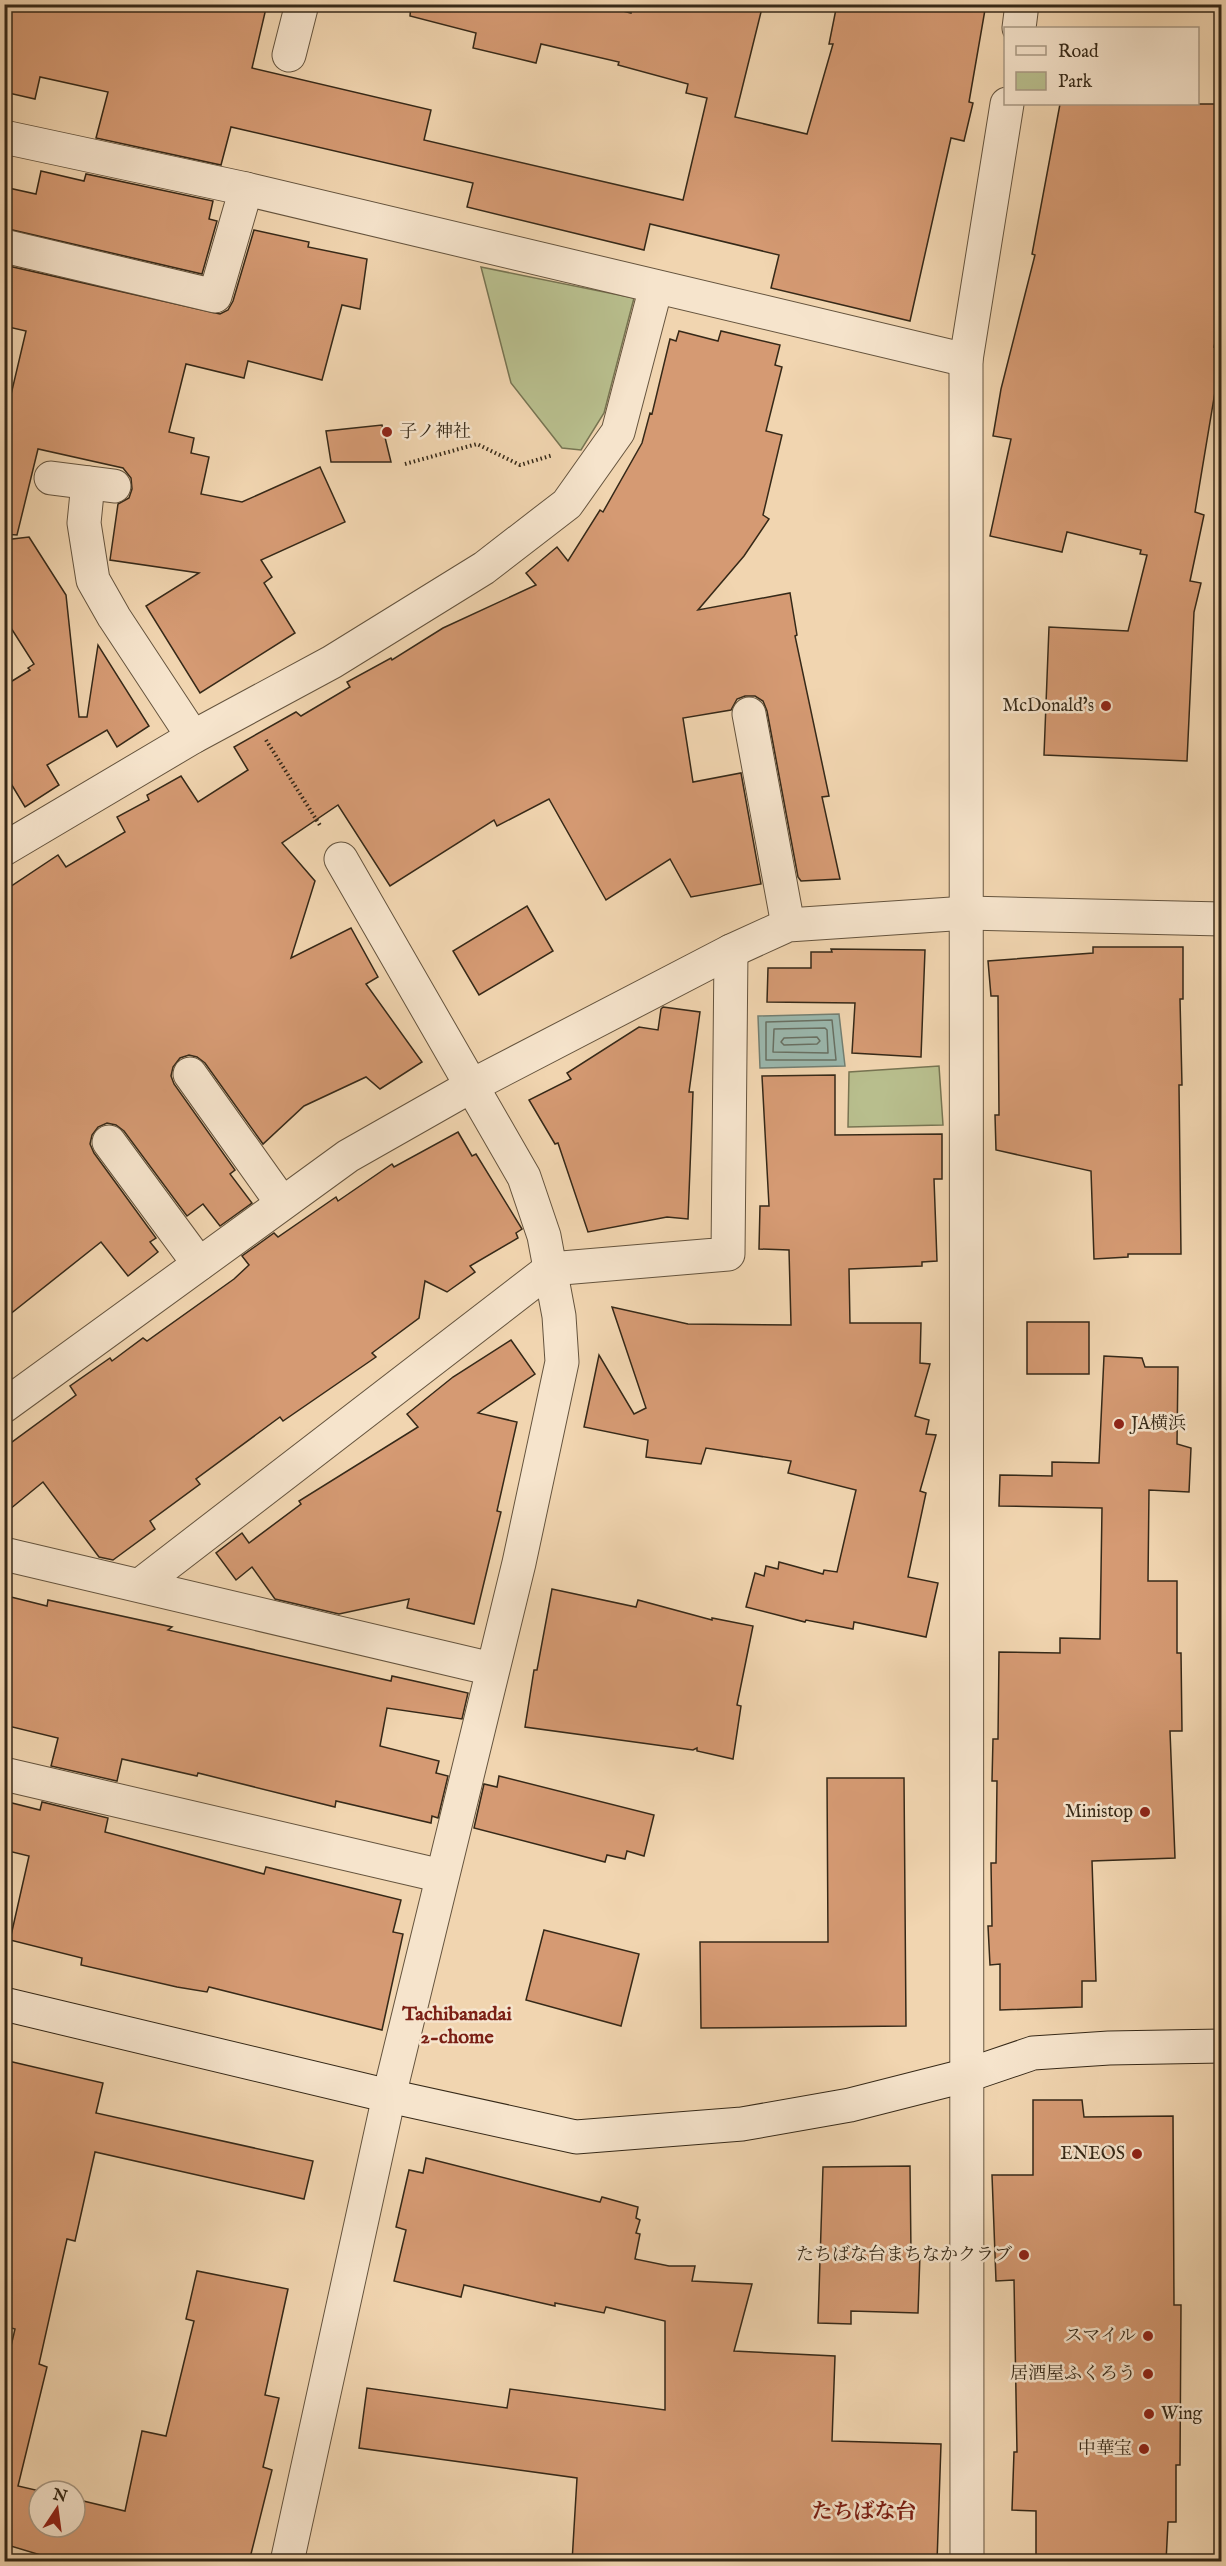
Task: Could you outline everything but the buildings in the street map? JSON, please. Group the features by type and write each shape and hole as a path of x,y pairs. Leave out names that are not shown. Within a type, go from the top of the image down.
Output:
{"street":[{"path":"289,55 302,4"},
{"path":"1019,27 1022,4"},
{"path":"968,2562 966,360 1007,105"},
{"path":"4,136 246,189 966,360"},
{"path":"4,246 215,296 246,189"},
{"path":"4,849 194,737 332,662 484,568 567,504 618,432 656,286"},
{"path":"51,478 101,485 84,524 93,580 169,704 194,737"},
{"path":"749,714 788,925"},
{"path":"287,2562 389,2096 519,1563 562,1362 559,1316 544,1236 524,1177 341,859"},
{"path":"4,1406 348,1156 473,1085 731,951 788,925 967,913 1221,919"},
{"path":"140,1585 550,1269 728,1254 731,951"},
{"path":"190,1074 282,1203"},
{"path":"109,1142 199,1264"},
{"path":"4,1554 492,1669"},
{"path":"4,1774 442,1876"},
{"path":"4,2004 389,2096 576,2137 742,2124 850,2105 968,2075 1033,2053 1109,2048 1221,2046"}],"path":[{"path":"405,464 477,444 520,465 561,453"},
{"path":"246,709 341,859"}],"green space":[{"path":"481,267 634,298 604,413 581,450 562,448 511,383"},
{"path":"939,1066 943,1125 848,1127 849,1072"}],"water":[{"path":"839,1014 845,1066 760,1068 758,1016"}],"place":[{"name":"子ノ神社","path":"387,432"},
{"name":"McDonald's","path":"1106,706"},
{"name":"JA横浜","path":"1119,1424"},
{"name":"Ministop","path":"1145,1812"},
{"name":"ENEOS","path":"1137,2154"},
{"name":"たちばな台まちなかクラブ","path":"1024,2255"},
{"name":"スマイル","path":"1148,2336"},
{"name":"居酒屋ふくろう","path":"1148,2374"},
{"name":"Wing","path":"1149,2414"},
{"name":"中華宝","path":"1144,2449"}],"district":[{"name":"Tachibanadai 2-chome","path":"457,2026"},
{"name":"たちばな台","path":"864,2512"}]}
